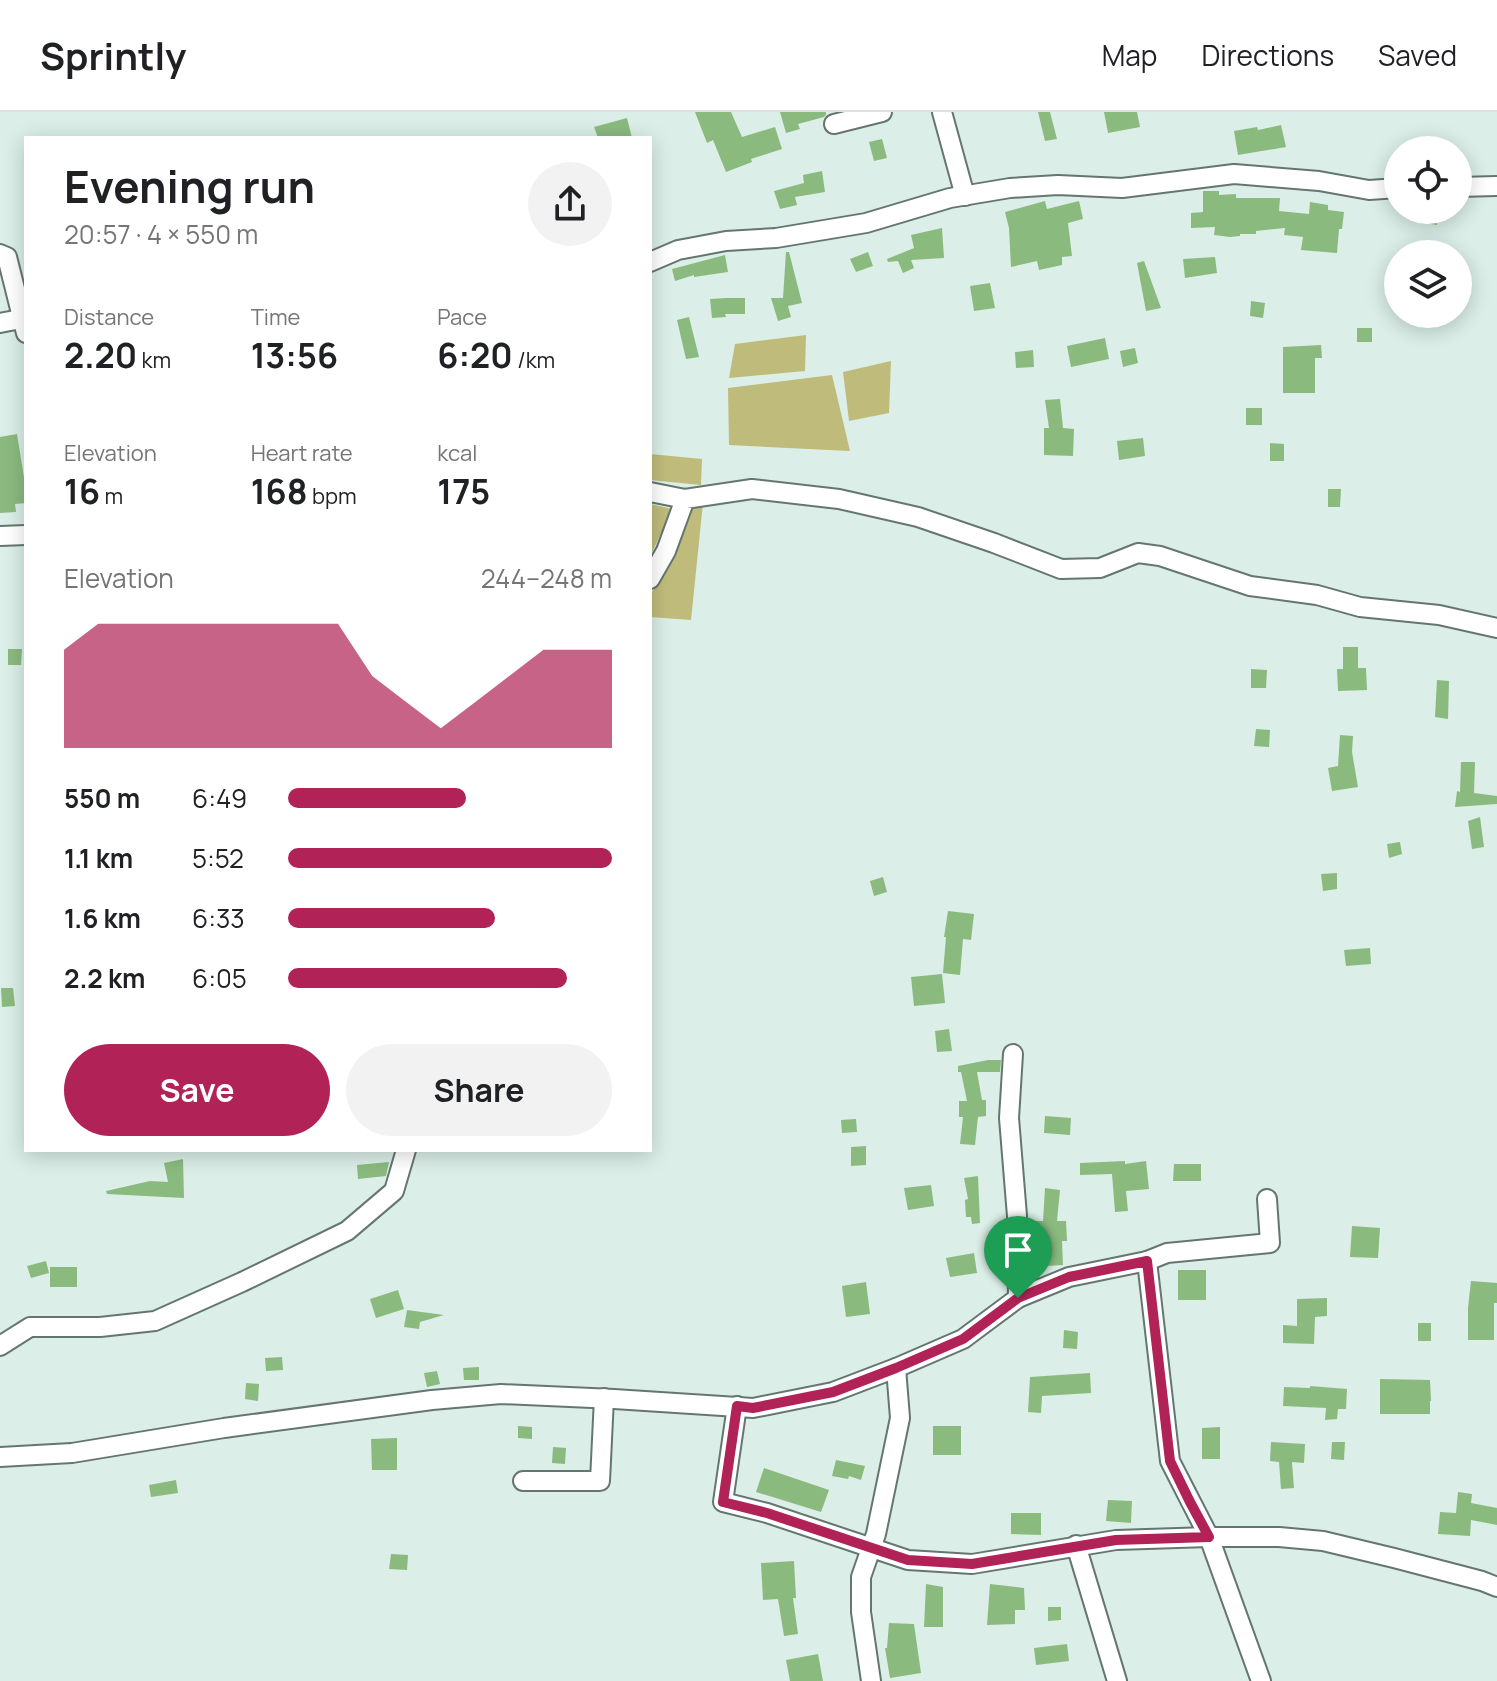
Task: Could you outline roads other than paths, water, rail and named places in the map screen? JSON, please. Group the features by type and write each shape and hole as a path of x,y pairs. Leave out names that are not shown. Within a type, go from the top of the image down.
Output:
{"street":[{"path":"834,124 882,112"},
{"path":"942,112 965,196"},
{"path":"652,261 678,250 866,223 950,198 1010,188 1058,185 1122,188 1234,174 1319,181 1369,190 1384,189"},
{"path":"1472,187 1497,186"},
{"path":"24,259 3,255 24,320"},
{"path":"0,323 24,323"},
{"path":"652,492 685,499 752,489 839,499 918,517 1061,569 1100,568 1138,553 1160,556 1250,586 1317,595 1360,607 1439,615 1497,628"},
{"path":"652,576 666,551 685,499"},
{"path":"0,536 24,535"},
{"path":"1013,1054 1009,1118 1017,1216 1018,1298"},
{"path":"0,1346 30,1327 100,1327 155,1321 242,1282 347,1231 394,1191 405,1152"},
{"path":"0,1457 72,1453 224,1428 432,1400 501,1394 753,1408 833,1392 963,1339 1018,1298 1069,1277 1147,1261 1167,1253 1270,1243 1267,1199"},
{"path":"1147,1261 1170,1461 1209,1537 1261,1681"},
{"path":"871,1681 861,1612 861,1577 876,1534 900,1418 896,1368"},
{"path":"523,1481 600,1481 604,1398"},
{"path":"737,1406 723,1502 767,1513 908,1560 972,1564 1116,1540 1279,1537 1323,1541 1497,1587"},
{"path":"1076,1545 1117,1681"}]}
